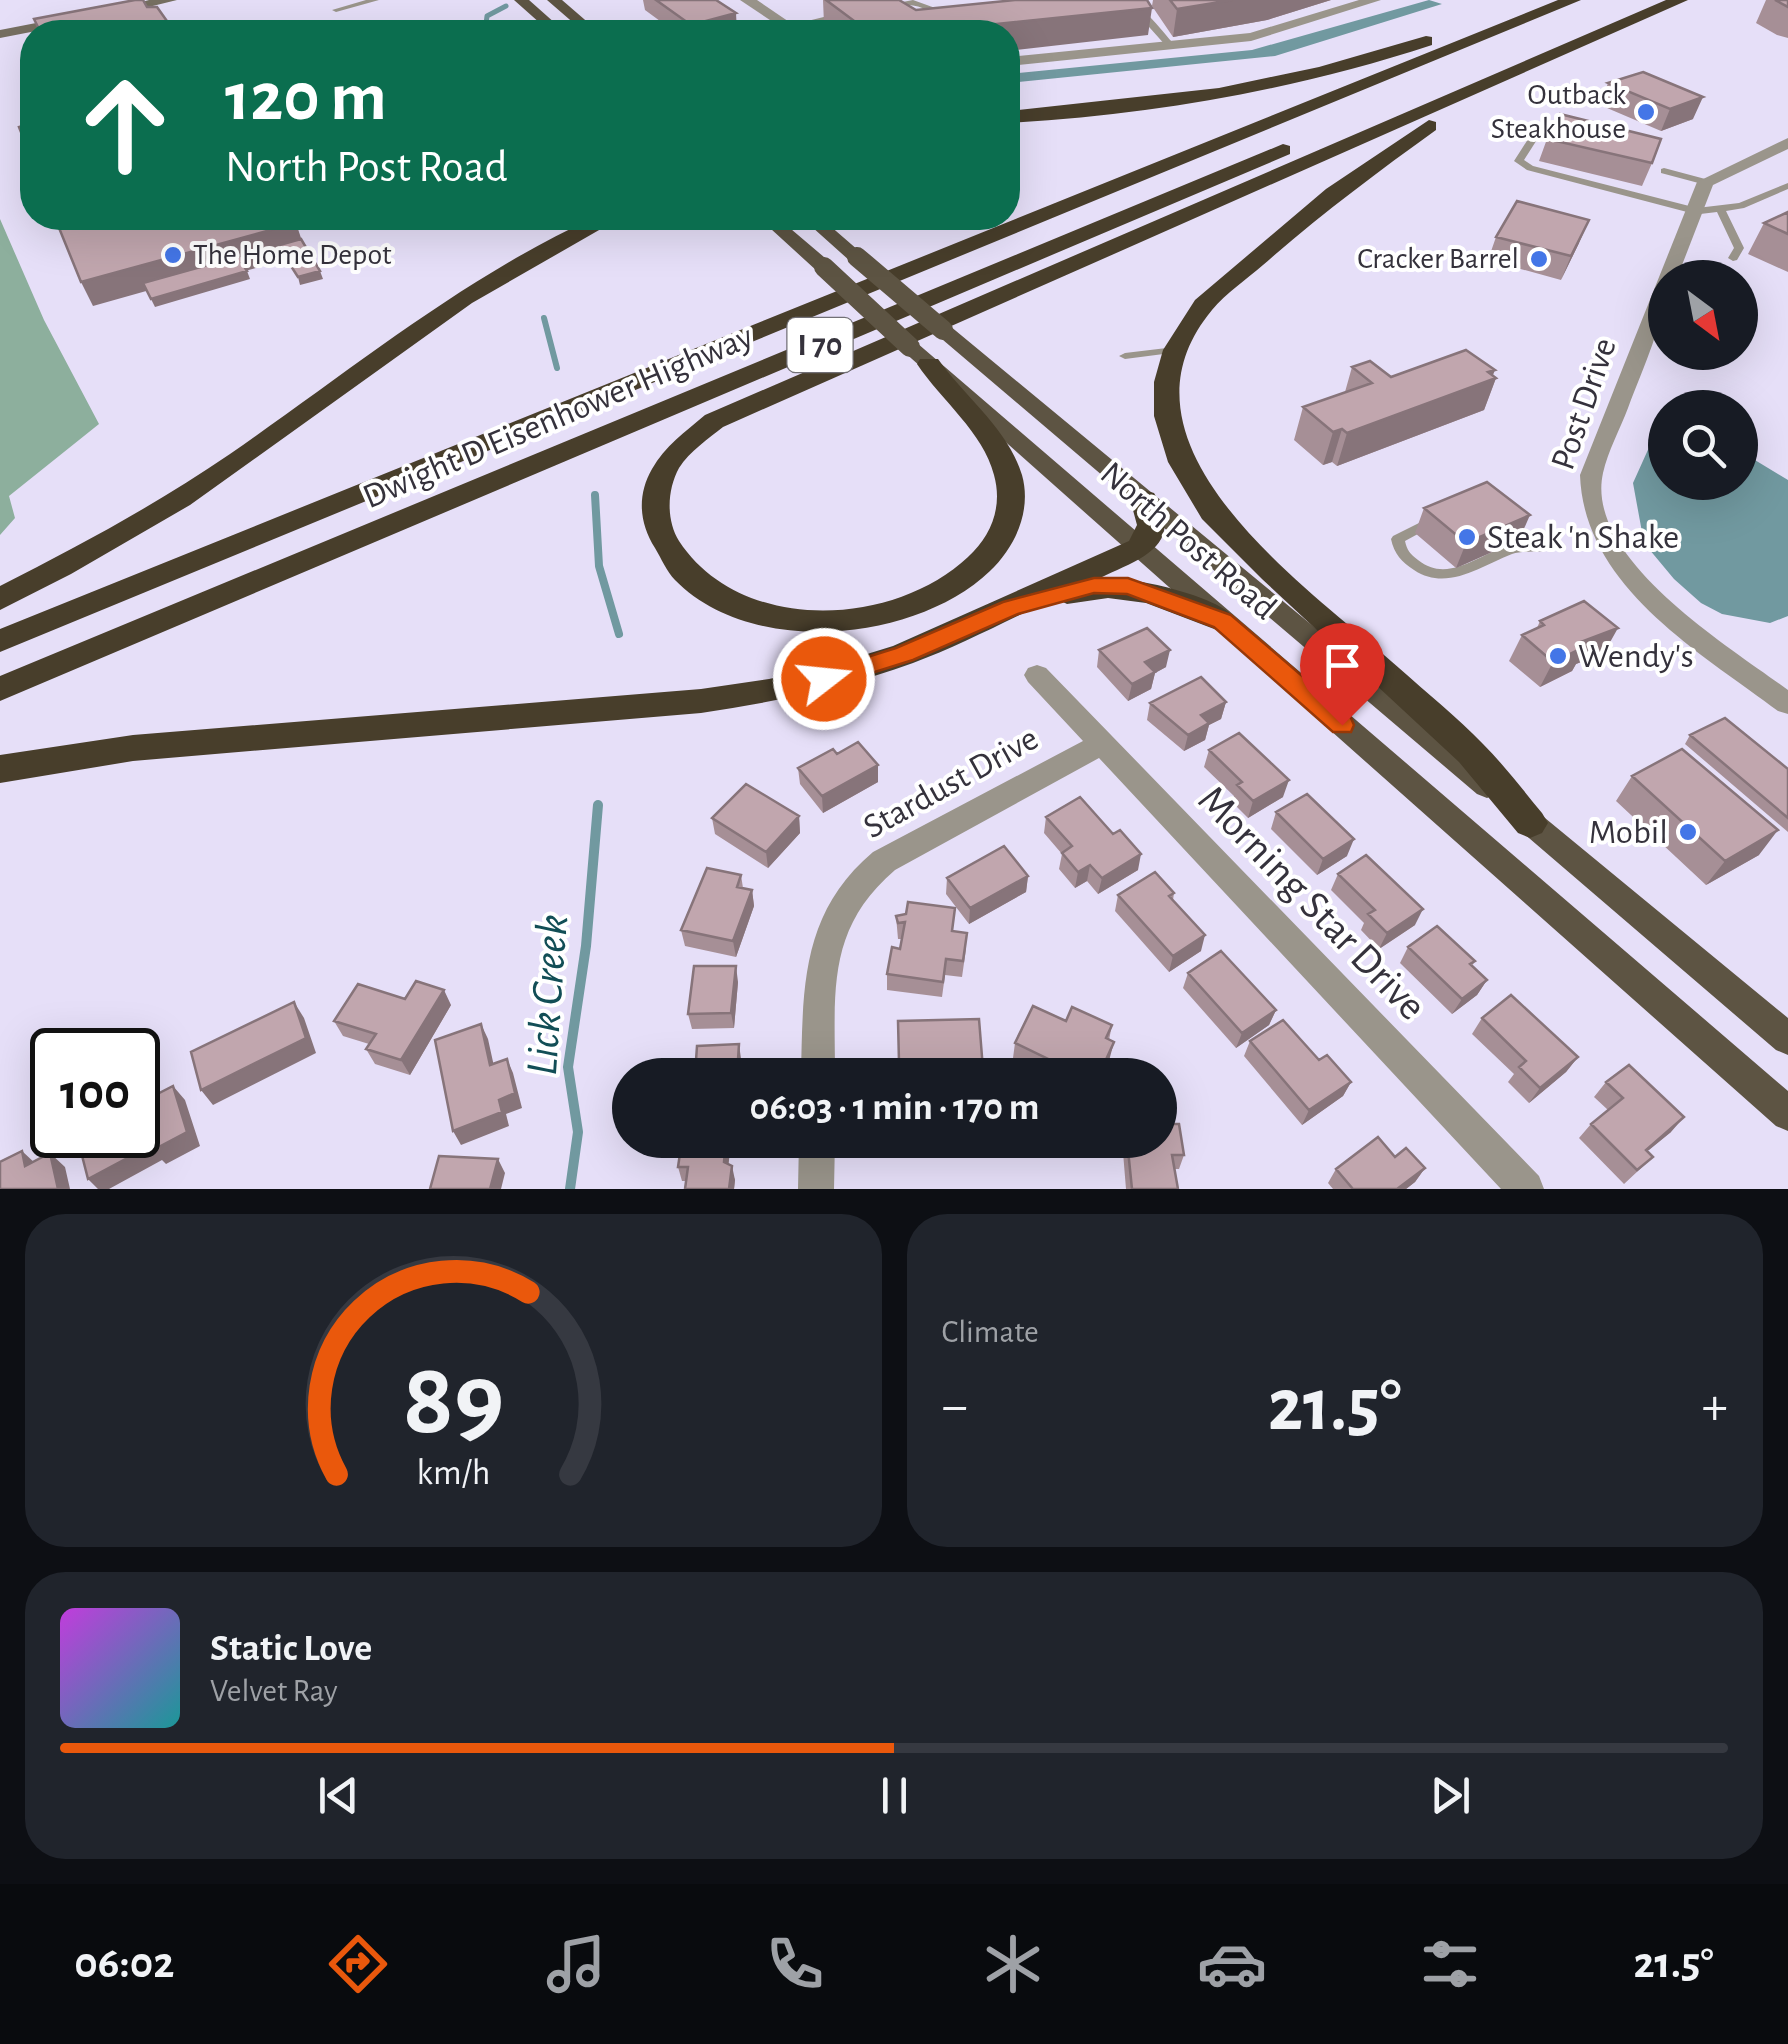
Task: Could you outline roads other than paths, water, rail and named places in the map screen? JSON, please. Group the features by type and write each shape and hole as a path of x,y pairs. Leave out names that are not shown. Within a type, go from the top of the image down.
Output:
{"highway":[{"path":"1020,116 1136,108 1291,82 1364,63 1541,0"},
{"name":"Dwight D Eisenhower Highway","path":"1020,226 1573,0"},
{"name":"Dwight D Eisenhower Highway","path":"0,690 1641,0"},
{"path":"930,364 946,391 997,450 1008,473 1012,500 1000,541 962,585 905,612 821,622 786,618 729,601 684,573 666,549 656,521 656,491 668,463 714,421 1680,0"},
{"path":"1530,822 1471,754 1212,512 1182,462 1169,426 1167,382 1174,350 1203,305 1352,178 1463,106 1609,32"},
{"path":"0,599 204,484 488,282 581,230"},
{"name":"Dwight D Eisenhower Highway","path":"0,642 1009,230"},
{"path":"0,769 133,748 752,694 874,664 1011,608 1138,548 1153,526 1144,499"},
{"path":"1011,608 1094,586 1128,586 1222,621"}],"main road":[{"path":"98,15 114,6 170,0"},
{"path":"521,0 544,20"},
{"path":"554,0 578,20"},
{"path":"69,20 79,18"},
{"name":"North Post Road","path":"782,230 1138,548 1788,1114"},
{"name":"North Post Road","path":"824,230 1788,1038"}],"street":[{"path":"747,0 777,20"},
{"path":"1020,61 1251,37 1374,0"},
{"path":"1706,182 1788,143"},
{"name":"Post Drive","path":"1674,260 1706,182"},
{"name":"Post Drive","path":"1648,327 1591,475 1588,495 1592,516 1605,544 1636,582 1788,704"},
{"name":"Morning Star Drive","path":"1037,675 1526,1189"},
{"name":"Stardust Drive","path":"819,1058 823,951 846,898 859,881 884,861 1100,744"},
{"path":"816,1189 817,1158"}],"lane":[{"path":"336,10 374,0"},
{"path":"1113,0 1136,7 1170,45"},
{"path":"865,10 915,1 939,14 959,15"},
{"path":"826,20 846,14"},
{"path":"1535,135 1519,161 1530,168 1693,211 1721,211 1788,186"},
{"path":"1664,172 1706,182"},
{"path":"1721,211 1740,248 1733,258"},
{"path":"1125,356 1174,350"},
{"path":"1454,511 1408,530 1398,539 1405,556 1426,572 1451,574 1516,548 1552,546"}],"waterway":[{"name":"Lick Creek","path":"486,20 506,6"},
{"name":"Lick Creek","path":"544,318 557,368"},
{"name":"Lick Creek","path":"595,495 599,566 619,634"},
{"name":"Lick Creek","path":"570,1189 578,1132 568,1067 586,946 598,805"}],"place":[{"name":"Outback Steakhouse","path":"1646,112"},
{"name":"The Home Depot","path":"173,255"},
{"name":"Cracker Barrel","path":"1539,259"},
{"name":"Steak 'n Shake","path":"1467,537"},
{"name":"Wendy's","path":"1558,656"},
{"name":"Mobil","path":"1688,832"}]}
